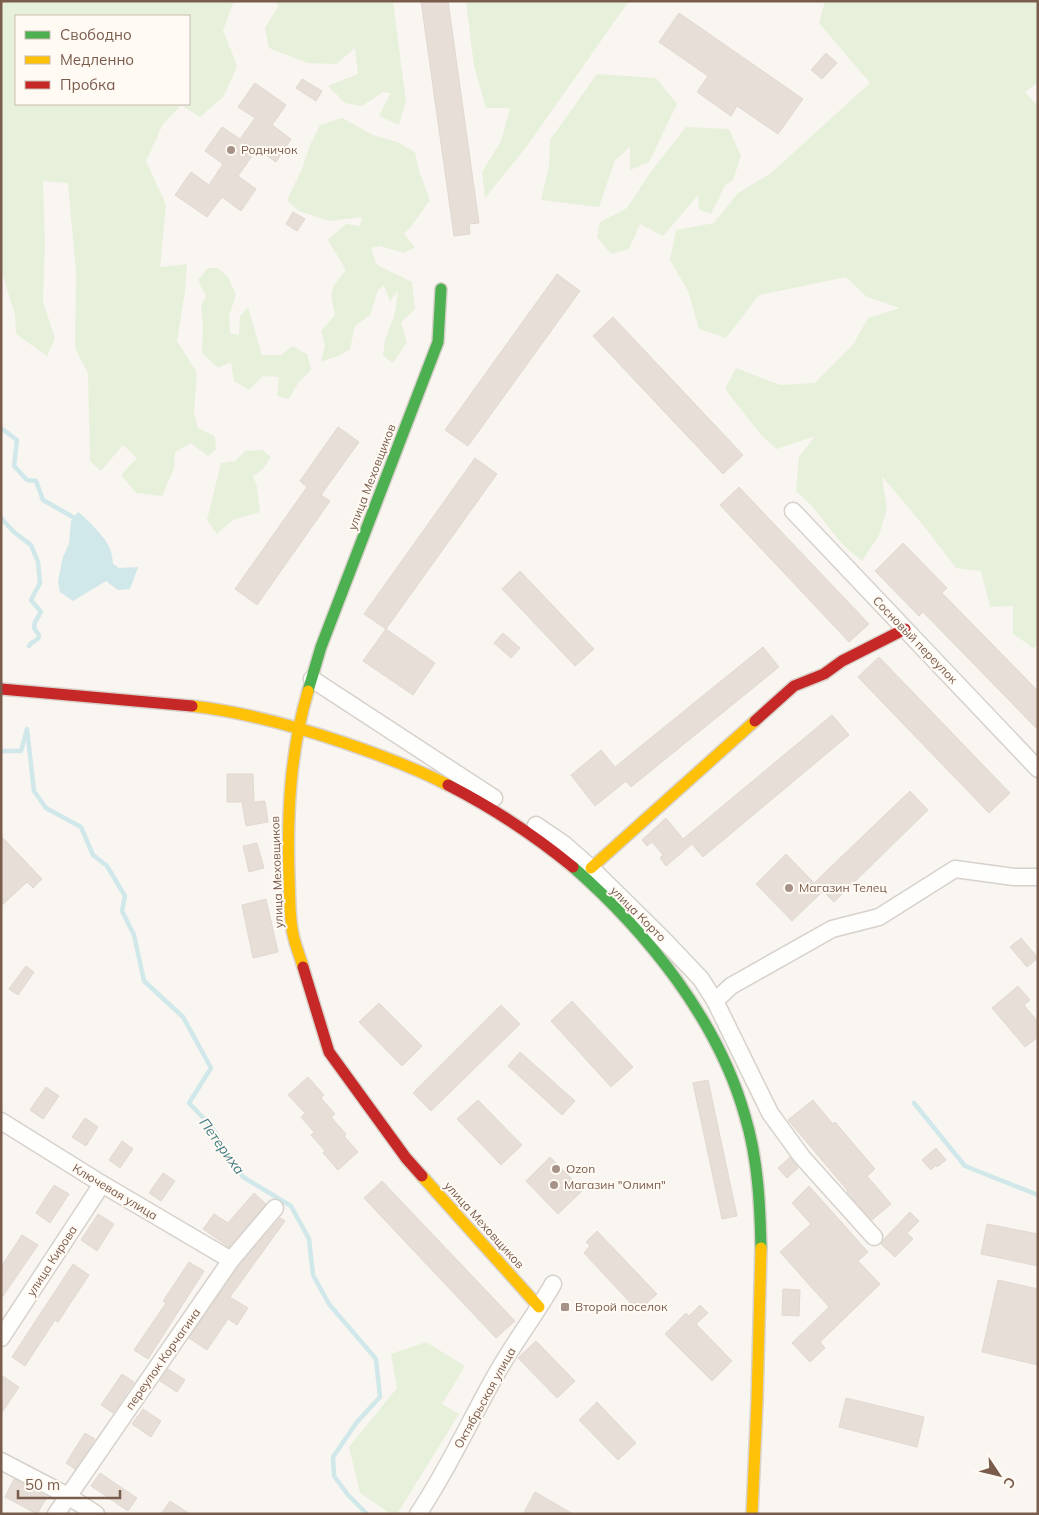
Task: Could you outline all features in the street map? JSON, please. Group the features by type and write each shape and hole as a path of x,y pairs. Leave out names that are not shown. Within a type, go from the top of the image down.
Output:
{"street":[{"name":"улица Меховщиков","path":"441,289 438,342 321,647 299,727 291,778 288,827 293,934 329,1052 406,1158 540,1307"},
{"name":"Сосновый переулок","path":"792,511 1038,769"},
{"path":"591,868 794,686 824,674 842,661 905,629"},
{"name":"улица Корто","path":"312,679 564,844 670,946 701,980 715,1001 770,1113 802,1157 874,1237"},
{"path":"1,689 219,709 258,716 299,727 360,748 429,775 482,803 540,840 617,909 688,996 714,1037 726,1062 745,1116 757,1174 760,1204 761,1276 752,1514"},
{"path":"715,1001 731,986 832,929 879,917 955,869 1014,877 1038,877"},
{"name":"Ключевая улица","path":"1,1121 102,1184 231,1260"},
{"name":"улица Кирова","path":"1,1338 102,1184"},
{"name":"переулок Корчагина","path":"56,1514 231,1260 275,1208"},
{"name":"Октябрьская улица","path":"418,1514 460,1442 498,1370 553,1284"},
{"path":"1,1461 68,1496 96,1514"}],"green space":[{"path":"1,1 242,1 233,4 223,30 237,66 224,96 200,117 181,105 163,124 146,161 166,205 160,267 187,264 177,341 197,373 194,413 198,428 215,436 216,449 208,456 191,443 175,452 174,468 162,496 136,493 121,475 137,458 123,445 101,471 90,461 88,373 75,348 76,272 68,183 43,181 45,243 43,302 55,338 47,356 16,334 15,315 1,269"},
{"path":"274,1 393,1 406,102 399,125 379,116 391,93 383,92 362,106 345,103 328,86 358,74 355,48 336,64 307,63 269,48 265,28 279,5"},
{"path":"466,1 629,1 527,146 485,198 482,172 501,141 510,108 486,108 474,66"},
{"path":"825,1 1038,1 1038,82 1025,92 1035,103 1038,102 1038,645 1033,648 1013,634 1013,606 990,607 981,571 956,568 882,476 887,509 879,535 862,561 842,544 812,506 796,491 799,457 815,436 777,449 761,435 725,389 736,368 780,385 815,383 853,345 868,318 900,308 867,297 846,277 759,295 726,338 699,329 688,291 670,260 676,230 714,223 738,193 770,174 870,83 819,23"},
{"path":"597,74 656,78 677,104 649,162 630,170 630,147 615,160 599,207 541,200 549,166 550,140"},
{"path":"342,118 373,135 397,142 415,152 419,171 430,200 404,234 415,247 404,253 380,246 371,248 377,265 412,282 415,309 401,322 407,342 393,363 383,356 385,340 395,313 398,291 390,301 384,285 378,290 370,315 355,326 350,349 321,362 325,346 321,331 335,315 332,291 346,270 328,240 346,224 360,226 362,217 329,221 299,211 287,200 320,125"},
{"path":"686,127 729,129 741,156 733,180 725,185 711,214 699,210 698,195 663,236 640,224 629,249 611,254 597,237 600,222 627,208 650,173"},
{"path":"208,268 218,268 228,277 236,295 229,316 230,333 239,335 240,316 248,307 262,355 281,355 292,346 307,354 311,370 298,383 289,399 277,396 279,377 263,376 249,390 234,381 231,362 218,368 202,353 203,324 201,306 206,296 198,280"},
{"path":"262,450 271,457 263,469 253,476 257,487 260,512 233,520 217,534 207,520 221,463 235,461 245,451"},
{"path":"426,1342 465,1366 442,1404 459,1414 397,1514 391,1514 360,1493 349,1447 397,1388 391,1354"}],"water":[{"path":"78,512 107,543 113,564 119,568 138,567 130,589 118,590 106,581 73,601 60,592 58,581 63,557 69,544 71,521"}],"building":[{"path":"421,1 448,1 479,223 469,224 470,234 454,236"},
{"path":"679,13 803,99 778,134 737,106 731,116 697,92 708,76 659,42"},
{"path":"826,53 837,63 822,79 811,70"},
{"path":"302,79 322,91 316,101 296,88"},
{"name":"Родничок","path":"255,83 286,105 272,125 291,139 276,162 257,149 238,176 256,189 241,211 222,197 207,217 175,195 191,172 209,185 223,164 205,151 222,127 240,139 255,118 238,107"},
{"path":"293,212 305,219 297,231 286,224"},
{"path":"557,274 580,291 468,446 445,430"},
{"path":"613,317 743,455 723,474 593,336"},
{"path":"338,427 359,442 321,495 330,501 257,605 235,589 307,487 300,481"},
{"path":"475,458 497,474 386,629 364,614"},
{"path":"739,487 869,624 849,642 720,505"},
{"path":"903,543 947,588 942,593 1038,691 1038,730 923,612 919,616 875,571"},
{"path":"520,571 594,649 575,666 502,589"},
{"path":"386,629 435,663 413,695 363,661"},
{"path":"503,633 520,648 511,658 494,643"},
{"path":"763,647 779,667 631,787 626,781 595,806 571,775 601,750 615,767"},
{"path":"879,657 1010,793 989,813 858,677"},
{"path":"832,715 849,735 703,857 692,844 666,866 660,858 663,855 652,842 647,846 642,840 666,818 683,839"},
{"path":"227,774 253,774 254,802 265,801 268,822 246,826 242,802 227,802"},
{"path":"910,791 928,810 834,902 823,891 792,921 756,884 786,854 814,883"},
{"path":"1,836 42,879 33,888 27,882 1,906"},
{"path":"257,843 264,868 249,872 243,846"},
{"path":"266,899 278,952 253,958 242,905"},
{"path":"1021,938 1038,958 1027,967 1010,947"},
{"path":"26,966 34,972 18,995 9,989"},
{"path":"1018,986 1030,1000 1024,1005 1038,1022 1038,1037 1025,1047 992,1008"},
{"path":"572,1001 633,1067 611,1087 551,1021"},
{"path":"379,1003 422,1046 402,1066 359,1022"},
{"path":"501,1005 520,1024 431,1111 413,1093"},
{"path":"520,1052 575,1101 562,1115 508,1066"},
{"path":"308,1077 324,1095 321,1098 335,1114 331,1117 358,1152 338,1170 311,1135 314,1132 301,1117 305,1113 288,1095"},
{"path":"708,1080 737,1216 722,1219 693,1083"},
{"path":"46,1087 59,1096 43,1119 30,1110"},
{"path":"478,1100 522,1145 501,1165 457,1119"},
{"path":"813,1100 833,1124 835,1122 875,1169 867,1176 891,1204 872,1220 788,1120"},
{"path":"85,1118 98,1127 86,1146 72,1137"},
{"path":"122,1141 133,1149 120,1168 109,1160"},
{"path":"936,1148 946,1160 931,1170 922,1160"},
{"name":"Магазин \"Олимп\"","path":"550,1157 583,1190 558,1214 526,1181"},
{"path":"790,1157 798,1168 787,1178 778,1168"},
{"path":"163,1173 175,1181 161,1201 149,1193"},
{"path":"382,1181 515,1321 496,1338 364,1198"},
{"path":"54,1185 69,1194 50,1223 36,1213"},
{"path":"809,1186 868,1252 858,1261 880,1284 820,1342 825,1348 810,1362 792,1343 829,1307 780,1252 811,1224 792,1203"},
{"path":"254,1193 266,1204 229,1247 203,1229 214,1214 228,1223"},
{"path":"910,1212 919,1221 907,1233 913,1239 895,1257 881,1244"},
{"path":"98,1214 114,1224 97,1251 81,1240"},
{"path":"280,1218 285,1221 230,1297 248,1308 237,1325 228,1319 207,1350 189,1338 239,1266"},
{"path":"987,1224 1038,1234 1038,1266 981,1254"},
{"path":"597,1231 657,1294 638,1311 584,1253 590,1246 586,1242"},
{"path":"22,1235 38,1245 1,1299 1,1267"},
{"path":"189,1262 204,1271 148,1359 134,1350 166,1303 163,1301"},
{"path":"73,1264 89,1275 58,1322 55,1320 25,1366 12,1357"},
{"path":"998,1280 1038,1289 1038,1365 982,1352"},
{"path":"783,1289 800,1290 799,1316 782,1315"},
{"path":"700,1305 708,1313 696,1324 732,1361 712,1381 665,1334 686,1313 689,1316"},
{"path":"536,1341 575,1381 557,1398 518,1358"},
{"path":"168,1369 185,1380 177,1392 160,1381"},
{"path":"122,1374 134,1382 113,1413 101,1405"},
{"path":"1,1375 19,1387 1,1414"},
{"path":"846,1398 924,1417 917,1447 839,1427"},
{"path":"597,1402 636,1443 618,1460 579,1420"},
{"path":"143,1409 161,1421 151,1437 132,1424"},
{"path":"85,1433 95,1439 75,1469 66,1463"},
{"path":"100,1473 137,1498 128,1511 91,1486"},
{"path":"14,1479 47,1497 37,1514 5,1497"},
{"path":"535,1492 573,1514 523,1514"},
{"path":"170,1501 190,1514 161,1514"}],"waterway":[{"path":"1,428 17,440 14,466 27,480 36,481 43,500 73,517"},
{"path":"1,518 14,532 31,545 38,562 40,583 31,600 41,612 34,628 39,635 38,639 29,646"},
{"name":"Петериха","path":"1,751 21,751 27,729 34,791 46,808 81,827 93,855 107,866 125,896 122,911 134,935 144,981 183,1017 211,1068 189,1103 211,1126 243,1177 291,1206 309,1239 313,1275 329,1304 376,1359 380,1397 357,1422 333,1457 334,1476 348,1495 367,1514"},
{"path":"914,1103 965,1166 1038,1195"}],"traffic: fast":[{"path":"308,691 321,647 438,342 441,289"},
{"path":"573,867 601,892 653,949 677,980 717,1046 733,1080 745,1116 753,1149 758,1182 761,1248"}],"traffic: slow":[{"path":"303,967 294,938 291,920 289,807 297,737 308,691"},
{"path":"192,706 270,720 307,731 384,757 448,785"},
{"path":"591,868 755,721"},
{"path":"422,1176 539,1307"},
{"path":"752,1514 761,1248"}],"traffic: jam":[{"path":"755,721 794,686 824,674 842,661 905,629"},
{"path":"1,689 192,706"},
{"path":"448,785 513,823 573,867"},
{"path":"303,967 329,1052 406,1158 422,1176"}],"place":[{"name":"Родничок","path":"231,150"},
{"name":"Магазин Телец","path":"789,888"},
{"name":"Ozon","path":"556,1169"},
{"name":"Магазин \"Олимп\"","path":"554,1185"},
{"name":"Второй поселок","path":"565,1307"}]}
